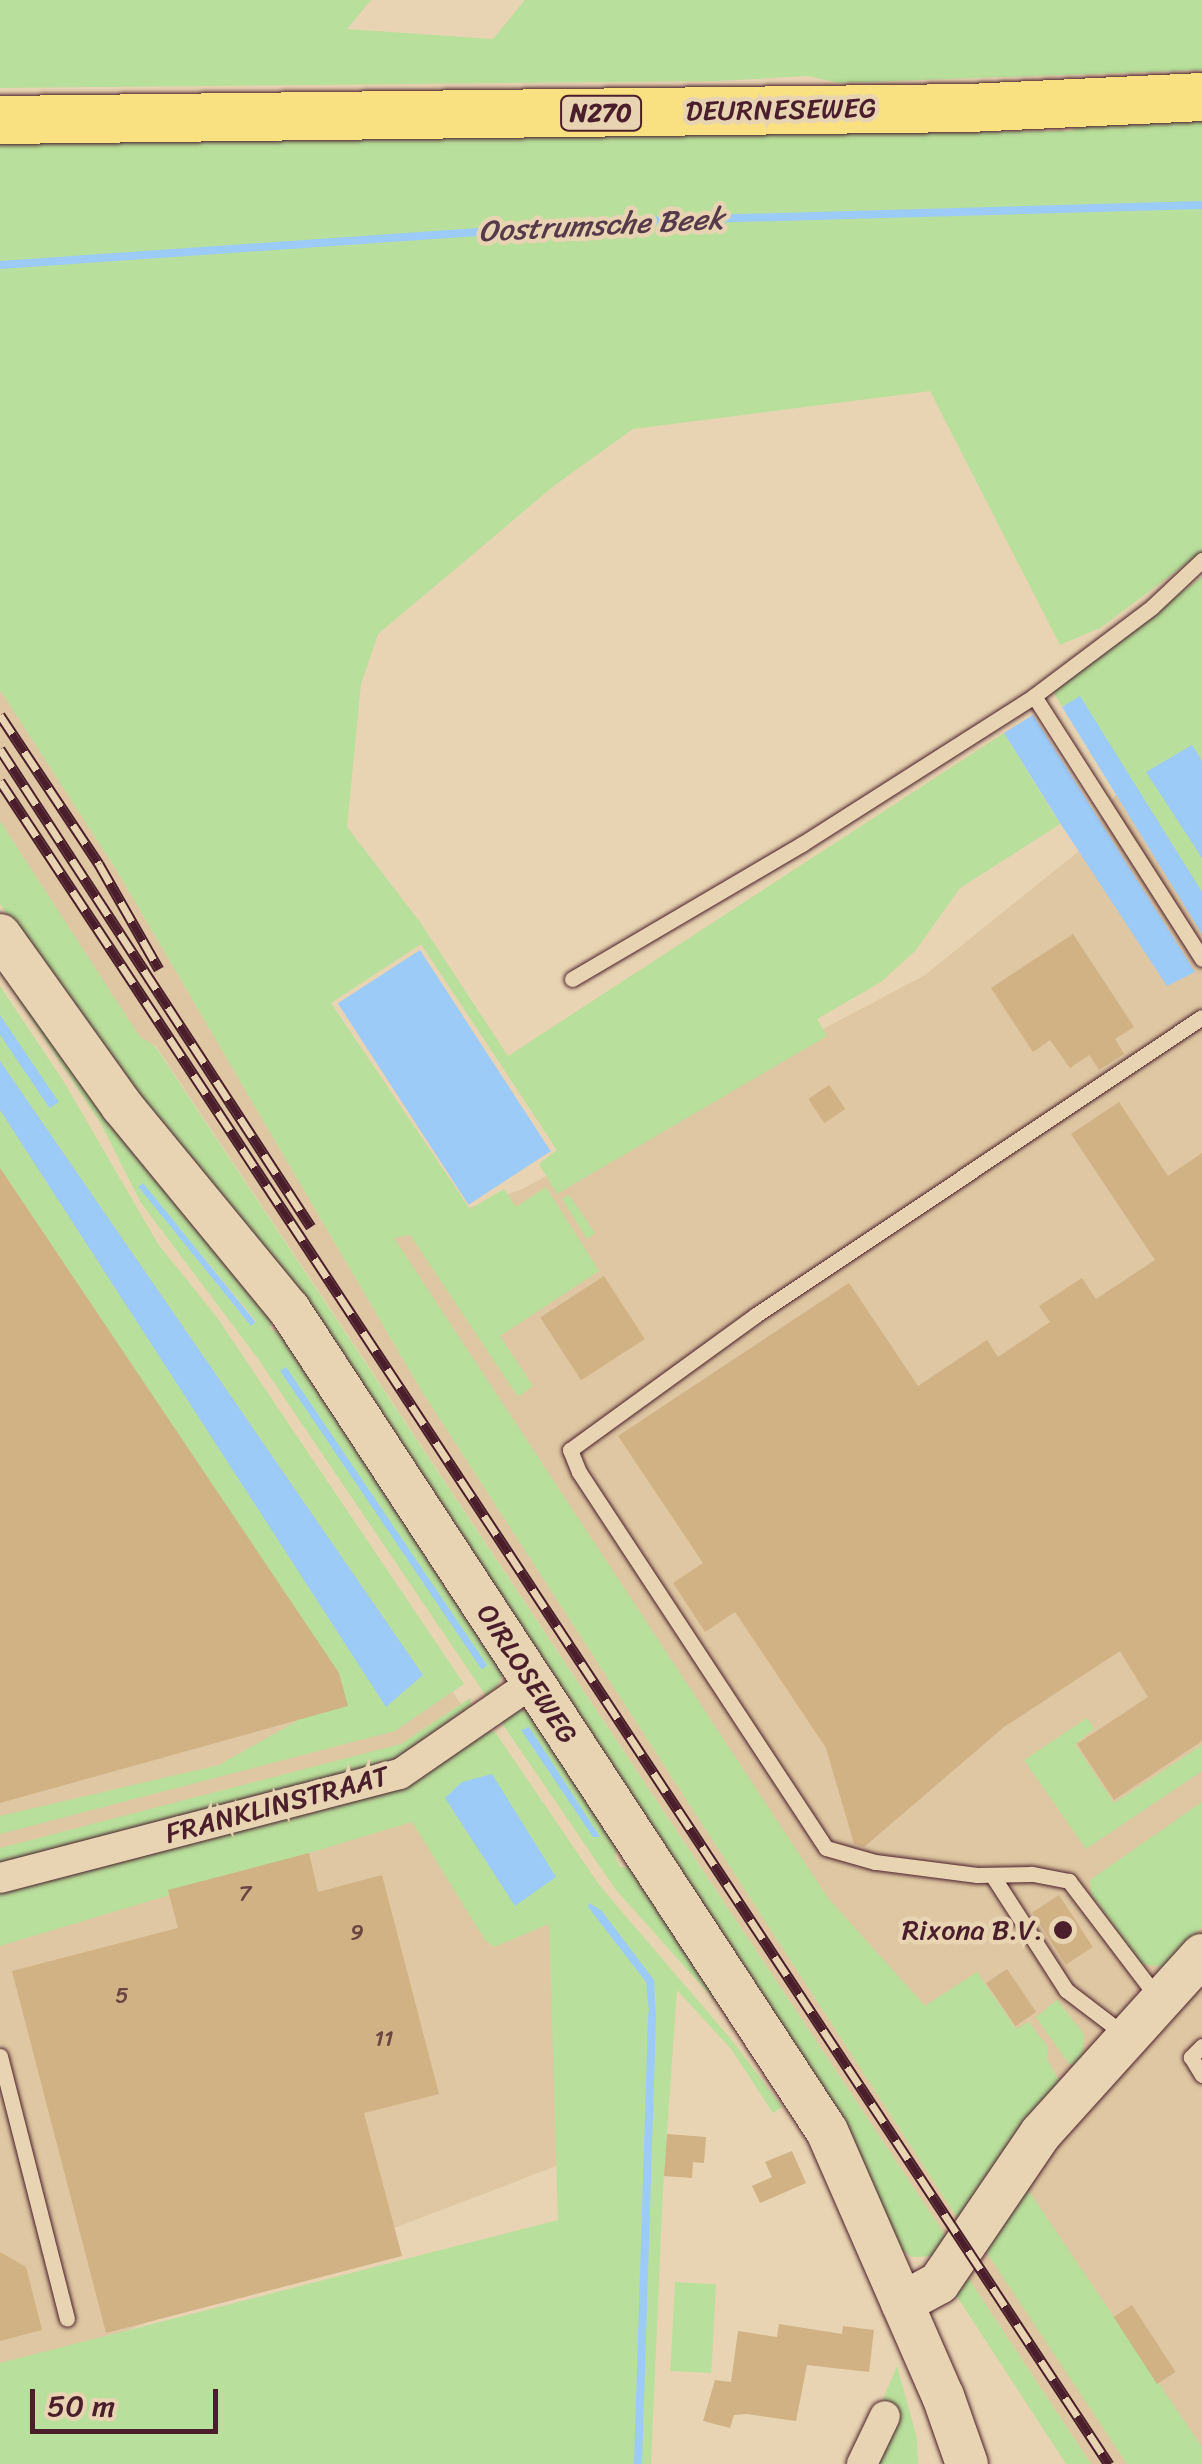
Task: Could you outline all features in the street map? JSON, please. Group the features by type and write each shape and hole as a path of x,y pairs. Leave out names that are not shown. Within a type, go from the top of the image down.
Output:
{"main road":[{"name":"DEURNESEWEG","path":"0,120 969,108 1202,97"}],"street":[{"name":"OIRLOSEWEG","path":"0,934 122,1106 288,1309 828,2131 967,2464"},
{"name":"FRANKLINSTRAAT","path":"0,1878 400,1774 532,1683"},
{"path":"902,2303 939,2284 1041,2133 1202,1955"},
{"path":"862,2464 885,2416"}],"lane":[{"path":"572,979 802,844 1034,696 1152,606 1202,560"},
{"path":"1034,696 1202,960"},
{"path":"1160,2002 1069,1881 1032,1874 992,1875 875,1862 826,1848 579,1472 570,1450 756,1315 1202,1017"},
{"path":"992,1875 1066,1990 1128,2038"},
{"path":"1202,2046 1192,2057 1202,2076"},
{"path":"0,2056 67,2319"},
{"path":"0,2130 18,2126"}],"shaded area":[{"path":"1202,660 1202,2464 385,1245 394,1235 520,1190 925,975 1079,851"},
{"path":"0,690 117,871 421,1390 962,2225 951,2244 156,1046 140,1038 0,821"},
{"path":"0,1010 619,1942 637,2135 0,2379"},
{"path":"983,2247 1127,2464 1091,2464 965,2273"}],"green space":[{"path":"0,0 371,0 347,29 493,39 525,0 1202,0 1202,70 839,83 808,76 717,81 0,88"},
{"path":"1202,110 1202,552 1100,628 1060,645 930,391 633,429 555,485 378,634 361,684 347,827 420,922 508,1056 1004,733 1060,824 960,888 916,950 881,982 817,1019 827,1036 557,1194 539,1164 557,1150 421,944 331,1003 470,1209 504,1189 516,1207 546,1187 599,1271 500,1336 533,1386 518,1397 410,1235 394,1238 828,1898 925,2006 977,1972 1016,2029 1029,2022 1047,2046 1047,2059 1062,2086 962,2225 421,1390 117,871 0,690 0,137 1070,131 1088,121"},
{"path":"1202,577 1202,761 1192,745 1147,772 1202,858 1202,892 1080,697 1062,707 1052,689"},
{"path":"0,821 140,1037 155,1046 951,2244 940,2256 912,2257 897,2247 0,904"},
{"path":"0,951 273,1314 270,1329 294,1340 510,1661 496,1688 486,1696 256,1356 141,1203 101,1124 0,972","holes":["143,1184 256,1321 250,1325 139,1187"]},
{"path":"0,986 64,1082 158,1244 216,1316 464,1684 395,1731 0,1834 0,1816 219,1765 339,1697 0,1197 0,1110 386,1706 423,1675 0,1061 0,1026 53,1105 58,1103 0,1015"},
{"path":"569,1195 595,1233 587,1239 562,1199"},
{"path":"470,1698 471,1705 390,1762 0,1867 0,1848 401,1744"},
{"path":"509,1708 539,1714 620,1834 615,1857 620,1867 642,1869 742,2031 616,1890 497,1716"},
{"path":"1087,1718 1094,1729 1075,1744 1114,1803 1202,1745 1202,1771 1086,1849 1024,1760"},
{"path":"487,1731 495,1732 600,1886 730,2038 782,2107 773,2113 731,2049 677,1990 663,2189 651,2464 0,2464 0,2363 558,2220 549,1924 494,1947 485,1940 412,1822 0,1946 0,1890","holes":["589,1904 654,1980 655,2022 646,1982"]},
{"path":"1202,1802 1202,1927 1166,1967 1142,1964 1091,1894 1090,1880"},
{"path":"1057,2000 1084,2034 1082,2065 1069,2064 1036,2017"},
{"path":"1028,2190 1202,2447 1202,2464 1127,2464 983,2247"},
{"path":"965,2273 1091,2464 1066,2464 954,2292"},
{"path":"675,2282 716,2284 711,2373 670,2371"},
{"path":"897,2366 917,2438 918,2464 873,2464 896,2415 883,2399"}],"water":[{"path":"1080,696 1202,892 1202,934 1062,707"},
{"path":"1033,715 1195,972 1167,986 1060,823 1004,733"},
{"path":"1192,745 1202,761 1202,858 1146,772"},
{"path":"420,950 551,1151 469,1205 338,1003"},
{"path":"0,1015 59,1102 50,1108 0,1035"},
{"path":"0,1061 423,1675 386,1707 0,1110"},
{"path":"143,1183 256,1322 251,1326 138,1187"},
{"path":"286,1367 487,1665 482,1669 280,1371"},
{"path":"529,1727 600,1837 593,1837 521,1730"},
{"path":"492,1774 556,1877 515,1906 445,1798 462,1782"},
{"path":"589,1903 601,1910 654,1980 656,2022 650,2022 646,1982 588,1907"}],"building":[{"path":"1073,934 1134,1027 1115,1039 1124,1054 1099,1070 1089,1055 1070,1068 1050,1040 1033,1052 991,988"},
{"path":"829,1085 845,1109 824,1123 808,1099"},
{"path":"1119,1102 1168,1176 1202,1153 1202,1741 1114,1800 1077,1744 1148,1697 1120,1651 1004,1727 864,1847 854,1844 826,1748 735,1612 705,1632 673,1583 703,1563 618,1436 849,1283 918,1386 987,1340 998,1357 1050,1322 1039,1306 1082,1278 1096,1299 1155,1260 1071,1134"},
{"path":"0,1168 339,1673 348,1706 0,1803"},
{"path":"604,1276 645,1339 581,1380 540,1317"},
{"path":"309,1853 318,1892 382,1875 439,2094 364,2113 402,2256 106,2333 12,1971 178,1928 168,1890"},
{"name":"Rixona B.V.","path":"1059,1895 1093,1947 1066,1964 1032,1912"},
{"path":"1007,1969 1036,2012 1015,2026 986,1983"},
{"path":"667,2134 706,2137 704,2163 693,2162 692,2178 664,2176"},
{"path":"792,2151 806,2183 760,2203 752,2186 772,2177 765,2162"},
{"path":"0,2252 26,2267 42,2330 0,2341"},
{"path":"1132,2305 1176,2372 1157,2384 1114,2317"},
{"path":"779,2324 842,2334 843,2326 874,2330 869,2372 807,2365 796,2421 734,2415 730,2428 703,2421 715,2380 731,2382 738,2331 777,2337"}],"waterway":[{"name":"Oostrumsche Beek","path":"0,265 635,221 1202,205"},
{"path":"638,2464 652,2014"}],"railway":[{"path":"0,715 99,864 159,969"},
{"path":"0,749 311,1227"},
{"path":"0,781 1109,2464"}],"place":[{"name":"Rixona B.V.","path":"1063,1930"}]}
